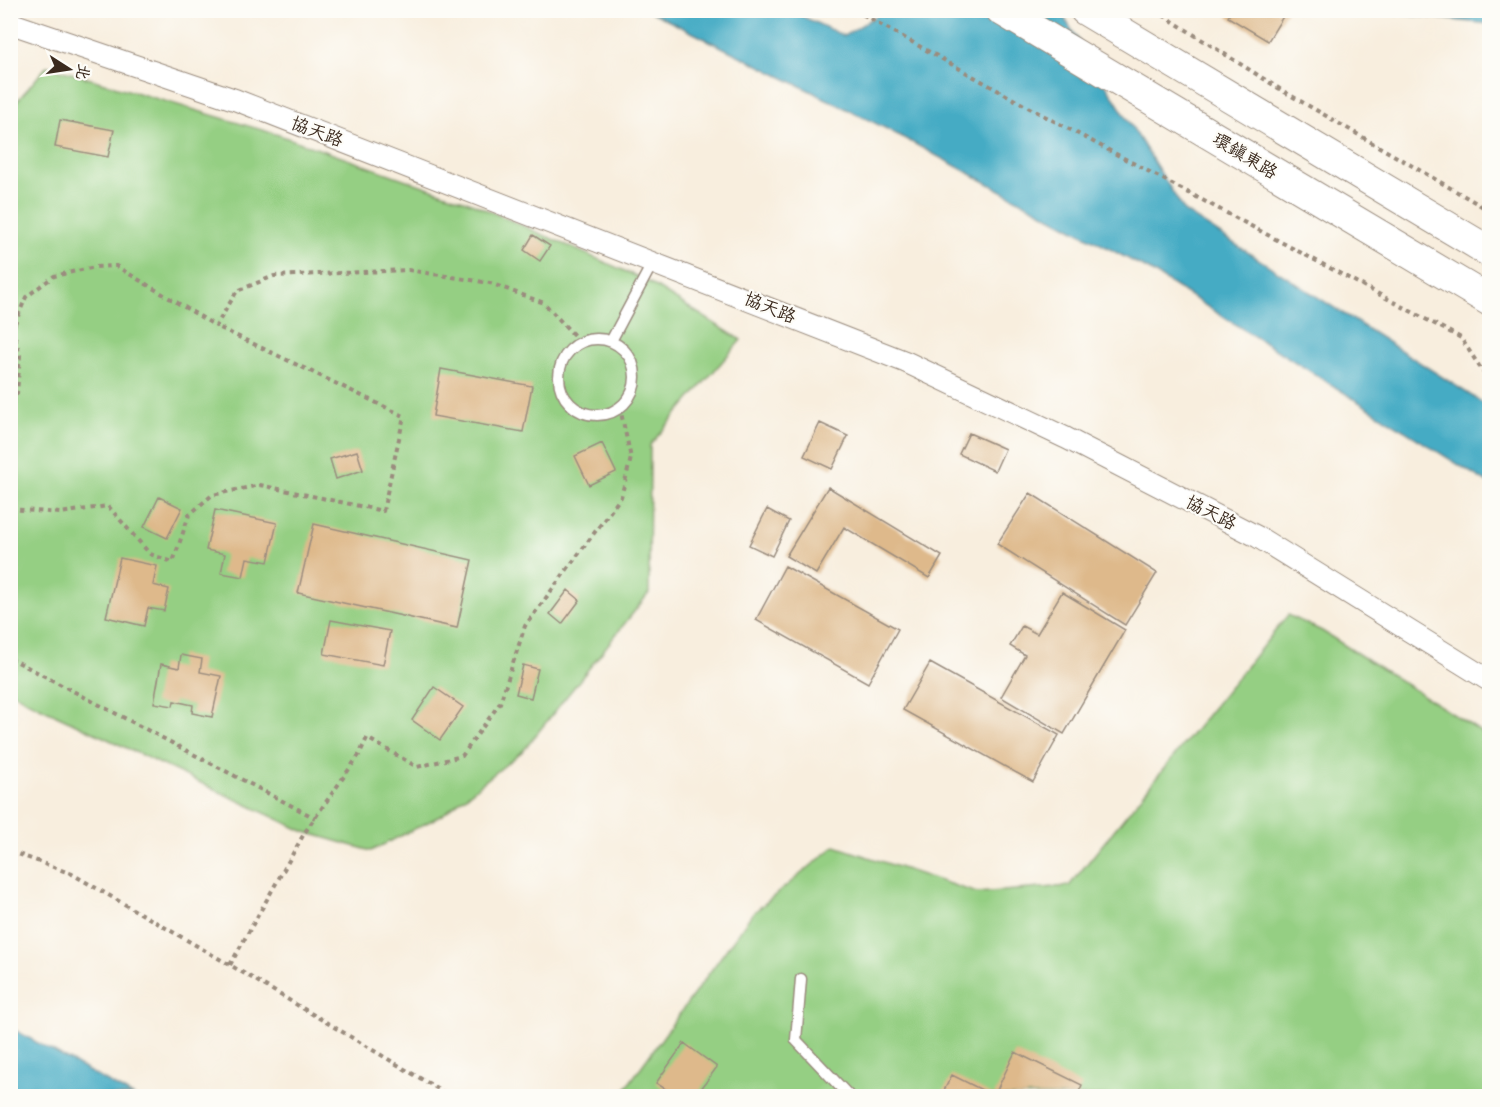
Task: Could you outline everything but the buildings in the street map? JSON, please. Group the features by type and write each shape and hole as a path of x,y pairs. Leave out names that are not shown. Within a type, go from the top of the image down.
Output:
{"street":[{"name":"環鎮東路","path":"1001,10 1490,302"},
{"path":"1085,10 1490,252"},
{"name":"協天路","path":"10,23 236,100 906,362 1076,443 1258,537 1490,681"}],"lane":[{"path":"611,341 653,262"},
{"path":"596,338 611,341 624,351 633,364 635,380 630,396 620,408 606,415 590,415 575,409 564,397 559,382 560,366 567,352 580,342 596,338"},
{"path":"801,979 796,1040 849,1096"}],"path":[{"path":"855,10 1024,105 1461,338 1483,372 1490,376"},
{"path":"1155,10 1283,91 1490,211"},
{"path":"10,412 17,393 20,355 13,339 13,328 26,297 54,276 95,267 116,266 216,326 404,416 382,511 260,486 212,495 189,515 173,562 150,554 108,506 60,513 10,509"},
{"path":"216,326 237,291 274,276 408,270 490,283 544,303 580,342"},
{"path":"230,965 305,832 359,755 367,738 417,767 462,756 500,703 525,626 621,497 631,458 620,408"},
{"path":"10,658 315,818"},
{"path":"10,851 72,874 450,1096"}],"green space":[{"path":"47,66 279,135 469,202 645,280 741,340 650,445 649,593 524,750 442,815 371,851 305,832 29,702 11,691 11,108"},
{"path":"1288,615 1322,631 1489,737 1489,1096 620,1096 752,914 835,846 977,893 1069,886"}],"water":[{"path":"649,11 791,11 844,36 884,11 1060,11 1185,212 1489,407 1489,484 1149,270 887,129"},
{"path":"1489,11 1489,24 1381,12"},
{"path":"11,1028 133,1096 11,1096"}]}
